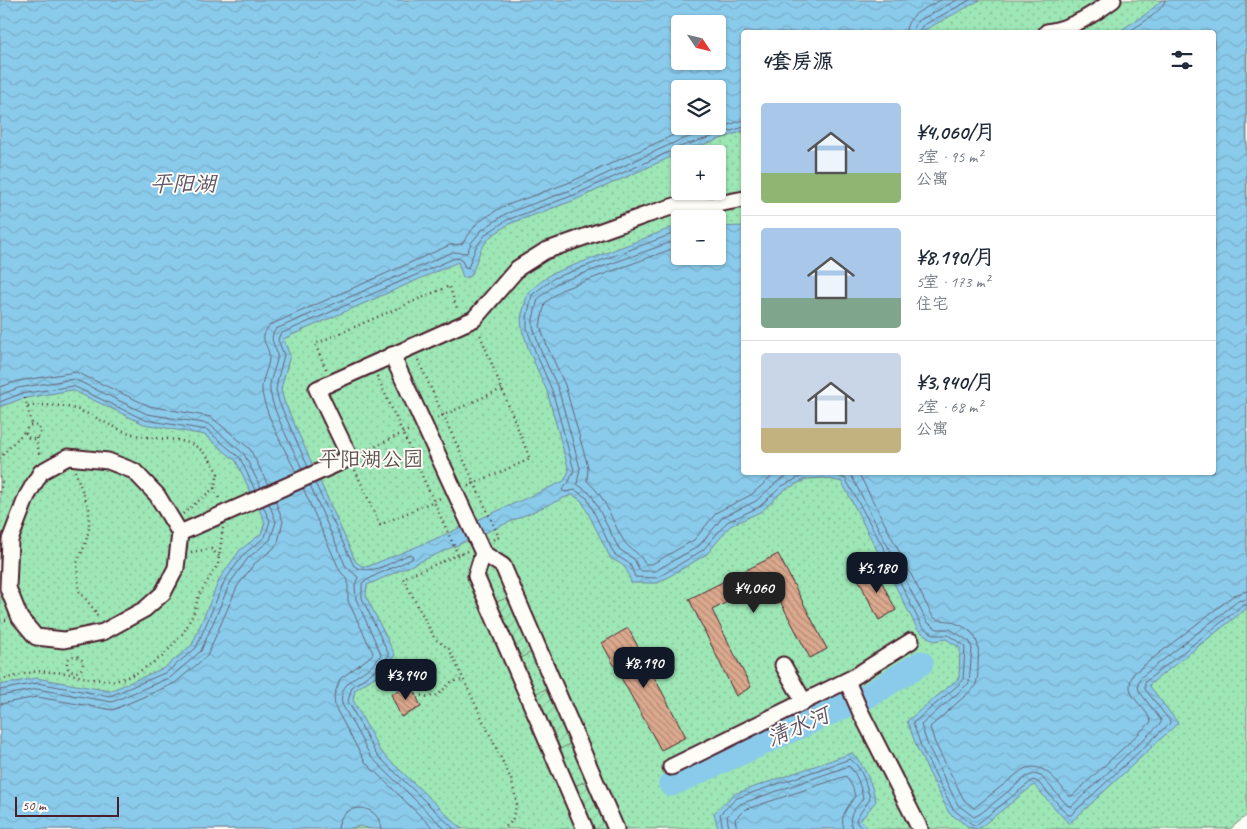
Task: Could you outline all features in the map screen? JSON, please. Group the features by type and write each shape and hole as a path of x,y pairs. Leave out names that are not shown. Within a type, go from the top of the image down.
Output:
{"street":[{"path":"1059,30 1090,17 1113,0"},
{"path":"176,527 222,514 350,458 317,389 468,321 518,268 545,252 646,214 681,204 712,205 741,200"},
{"path":"392,355 481,549 503,566 616,829"},
{"path":"68,457 108,460 134,471 157,495 176,527 178,555 176,568 163,593 145,609 103,632 64,640 36,637 20,618 8,588 10,540 27,496 41,472 68,457"},
{"path":"481,549 476,576 585,829"},
{"path":"671,767 847,681 911,641"},
{"path":"783,665 804,702"},
{"path":"847,681 860,711 920,829"}],"path":[{"path":"332,382 315,344 449,286 468,321 530,459 380,525 350,458"},
{"path":"412,346 499,537 481,549 458,555 403,578 435,639 449,649 512,779 517,803 512,821 503,829"},
{"path":"371,365 458,555"},
{"path":"25,398 32,424"},
{"path":"28,406 55,405 80,410 116,429 141,436 164,438 196,446 211,460 218,474 214,488 186,512 176,527"},
{"path":"0,459 26,431 28,426 32,424"},
{"path":"32,424 36,425 40,431 36,438 43,471"},
{"path":"26,431 28,438 36,438"},
{"path":"68,457 89,509 89,529 85,546 77,563 79,591 96,612 103,632"},
{"path":"0,477 2,481 0,493"},
{"path":"0,680 37,671 76,674 81,670 83,662 80,657 74,656 70,658 67,665 71,672 76,674 91,679 116,681 135,674 162,657 184,632 194,612 199,595 218,564 223,534 222,514"},
{"path":"178,555 211,549 219,556"},
{"path":"416,695 429,697 438,695 452,681 464,680"}],"green space":[{"name":"平阳湖","path":"0,0 1247,0 1247,815 1230,829 0,829"},
{"path":"509,597 532,652 518,659 494,603"},
{"path":"549,688 572,743 558,750 534,694"},
{"path":"586,781 606,829 590,829 572,787"}],"water":[{"name":"平阳湖","path":"0,0 980,0 925,30 741,30 741,132 702,145 671,145 671,157 575,200 509,224 490,237 481,249 471,276 463,278 458,262 283,339 290,355 281,389 284,401 356,562 362,566 369,566 433,540 564,481 569,471 547,391 530,353 522,329 521,318 528,292 551,274 671,228 671,265 726,265 726,227 741,226 741,475 1216,475 1216,30 1121,30 1146,14 1162,0 1246,0 1247,608 1149,685 1178,723 1069,824 1034,785 978,829 969,827 949,813 918,750 907,721 959,678 960,648 946,639 934,641 918,630 842,482 824,478 807,479 784,490 762,511 730,526 707,554 658,583 631,583 625,568 620,563 611,559 582,501 573,495 367,585 366,596 395,655 385,670 355,690 353,700 380,751 462,829 371,829 360,826 347,829 0,829 0,685 36,678 110,691 164,668 192,645 220,578 240,550 261,534 265,522 236,461 205,435 144,424 72,390 21,399 0,407"},
{"path":"852,753 857,758 870,782 876,801 861,820 868,829 718,829 714,813 734,794"}],"building":[{"path":"778,554 827,649 810,658 769,580 712,610 751,687 736,696 689,599"},
{"path":"875,569 896,610 879,620 857,577"},
{"path":"628,628 686,737 661,750 602,643"},
{"path":"412,685 421,707 401,717 391,694"}],"waterway":[{"name":"清水河","path":"671,784 869,695 921,663"}],"park label":[{"name":"平阳湖公园","path":"371,459"}]}
